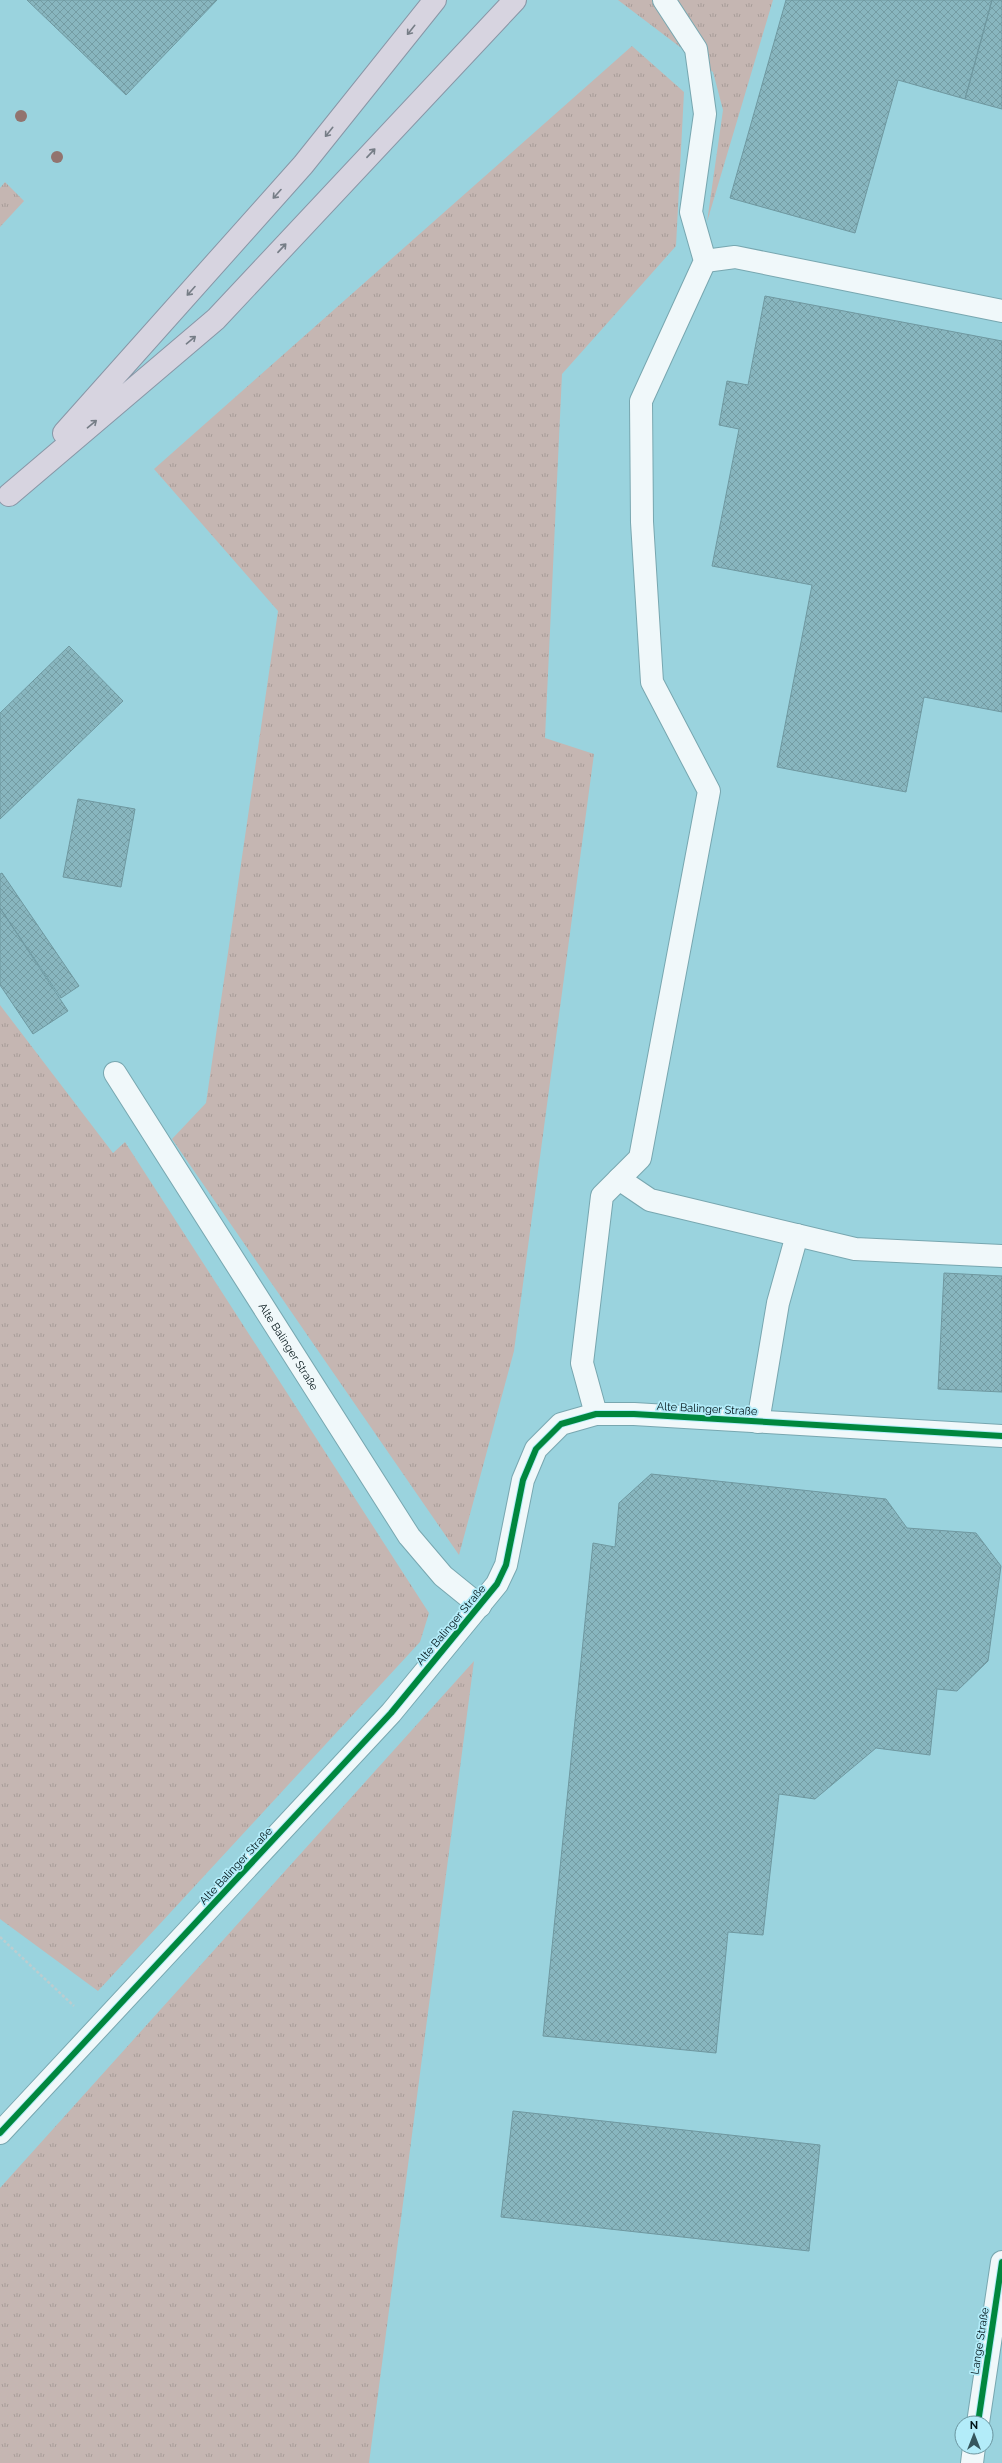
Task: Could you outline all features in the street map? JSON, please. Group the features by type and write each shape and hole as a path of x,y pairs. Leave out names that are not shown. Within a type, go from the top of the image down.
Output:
{"highway":[{"path":"435,0 303,165 9,495 216,319 515,0"}],"street":[{"path":"596,1414 582,1363 602,1196 640,1158 709,791 652,682 642,522 641,401 705,261 691,212 706,114 696,48 664,0"},
{"path":"705,261 735,257 1002,311"},
{"name":"Alte Balinger Straße","path":"114,1073 409,1536 474,1612"},
{"path":"619,1179 650,1200 855,1249 1002,1256"},
{"path":"758,1422 778,1303 797,1235"},
{"name":"Alte Balinger Straße","path":"0,2133 391,1713 497,1584 506,1566 523,1480 536,1449 561,1424 596,1414 1002,1436"},
{"name":"Lange Straße","path":"979,2415 1002,2262"}],"path":[{"path":"0,1937 97,2029"}],"green space":[{"path":"618,0 773,0 707,222 723,110 713,72"},
{"path":"632,46 684,92 676,246 562,374 545,738 594,754 514,1351 459,1555 172,1139 206,1103 278,611 154,469"},
{"path":"5,182 24,201 0,227 0,188"},
{"path":"0,1005 113,1153 125,1142 429,1613 420,1642 98,1991 0,1919"},
{"path":"474,1661 369,2463 0,2463 0,2188"}],"building":[{"path":"27,0 217,0 126,95"},
{"path":"786,0 992,0 965,99 898,80 855,233 730,198"},
{"path":"992,0 1002,0 1002,109 965,99"},
{"path":"765,296 1002,341 1002,712 924,697 906,792 777,767 812,585 712,566 739,429 719,425 727,381 748,385"},
{"path":"69,646 123,701 0,819 0,713"},
{"path":"78,799 135,809 121,887 63,877"},
{"path":"2,873 79,986 61,998 0,908 0,874"},
{"path":"0,908 68,1011 33,1034 0,985"},
{"path":"944,1273 1002,1276 1002,1392 938,1389"},
{"path":"651,1474 886,1499 907,1528 976,1533 1001,1566 988,1661 957,1691 937,1689 930,1755 876,1748 815,1799 779,1794 763,1935 728,1932 716,2053 543,2036 593,1543 615,1547 619,1503"},
{"path":"513,2111 820,2145 809,2251 501,2217"}],"cycle path":[{"path":"0,2133 391,1713 497,1584 506,1565 523,1480 536,1449 561,1424 596,1414 634,1414 1002,1436"},
{"path":"979,2415 1002,2262"}]}
